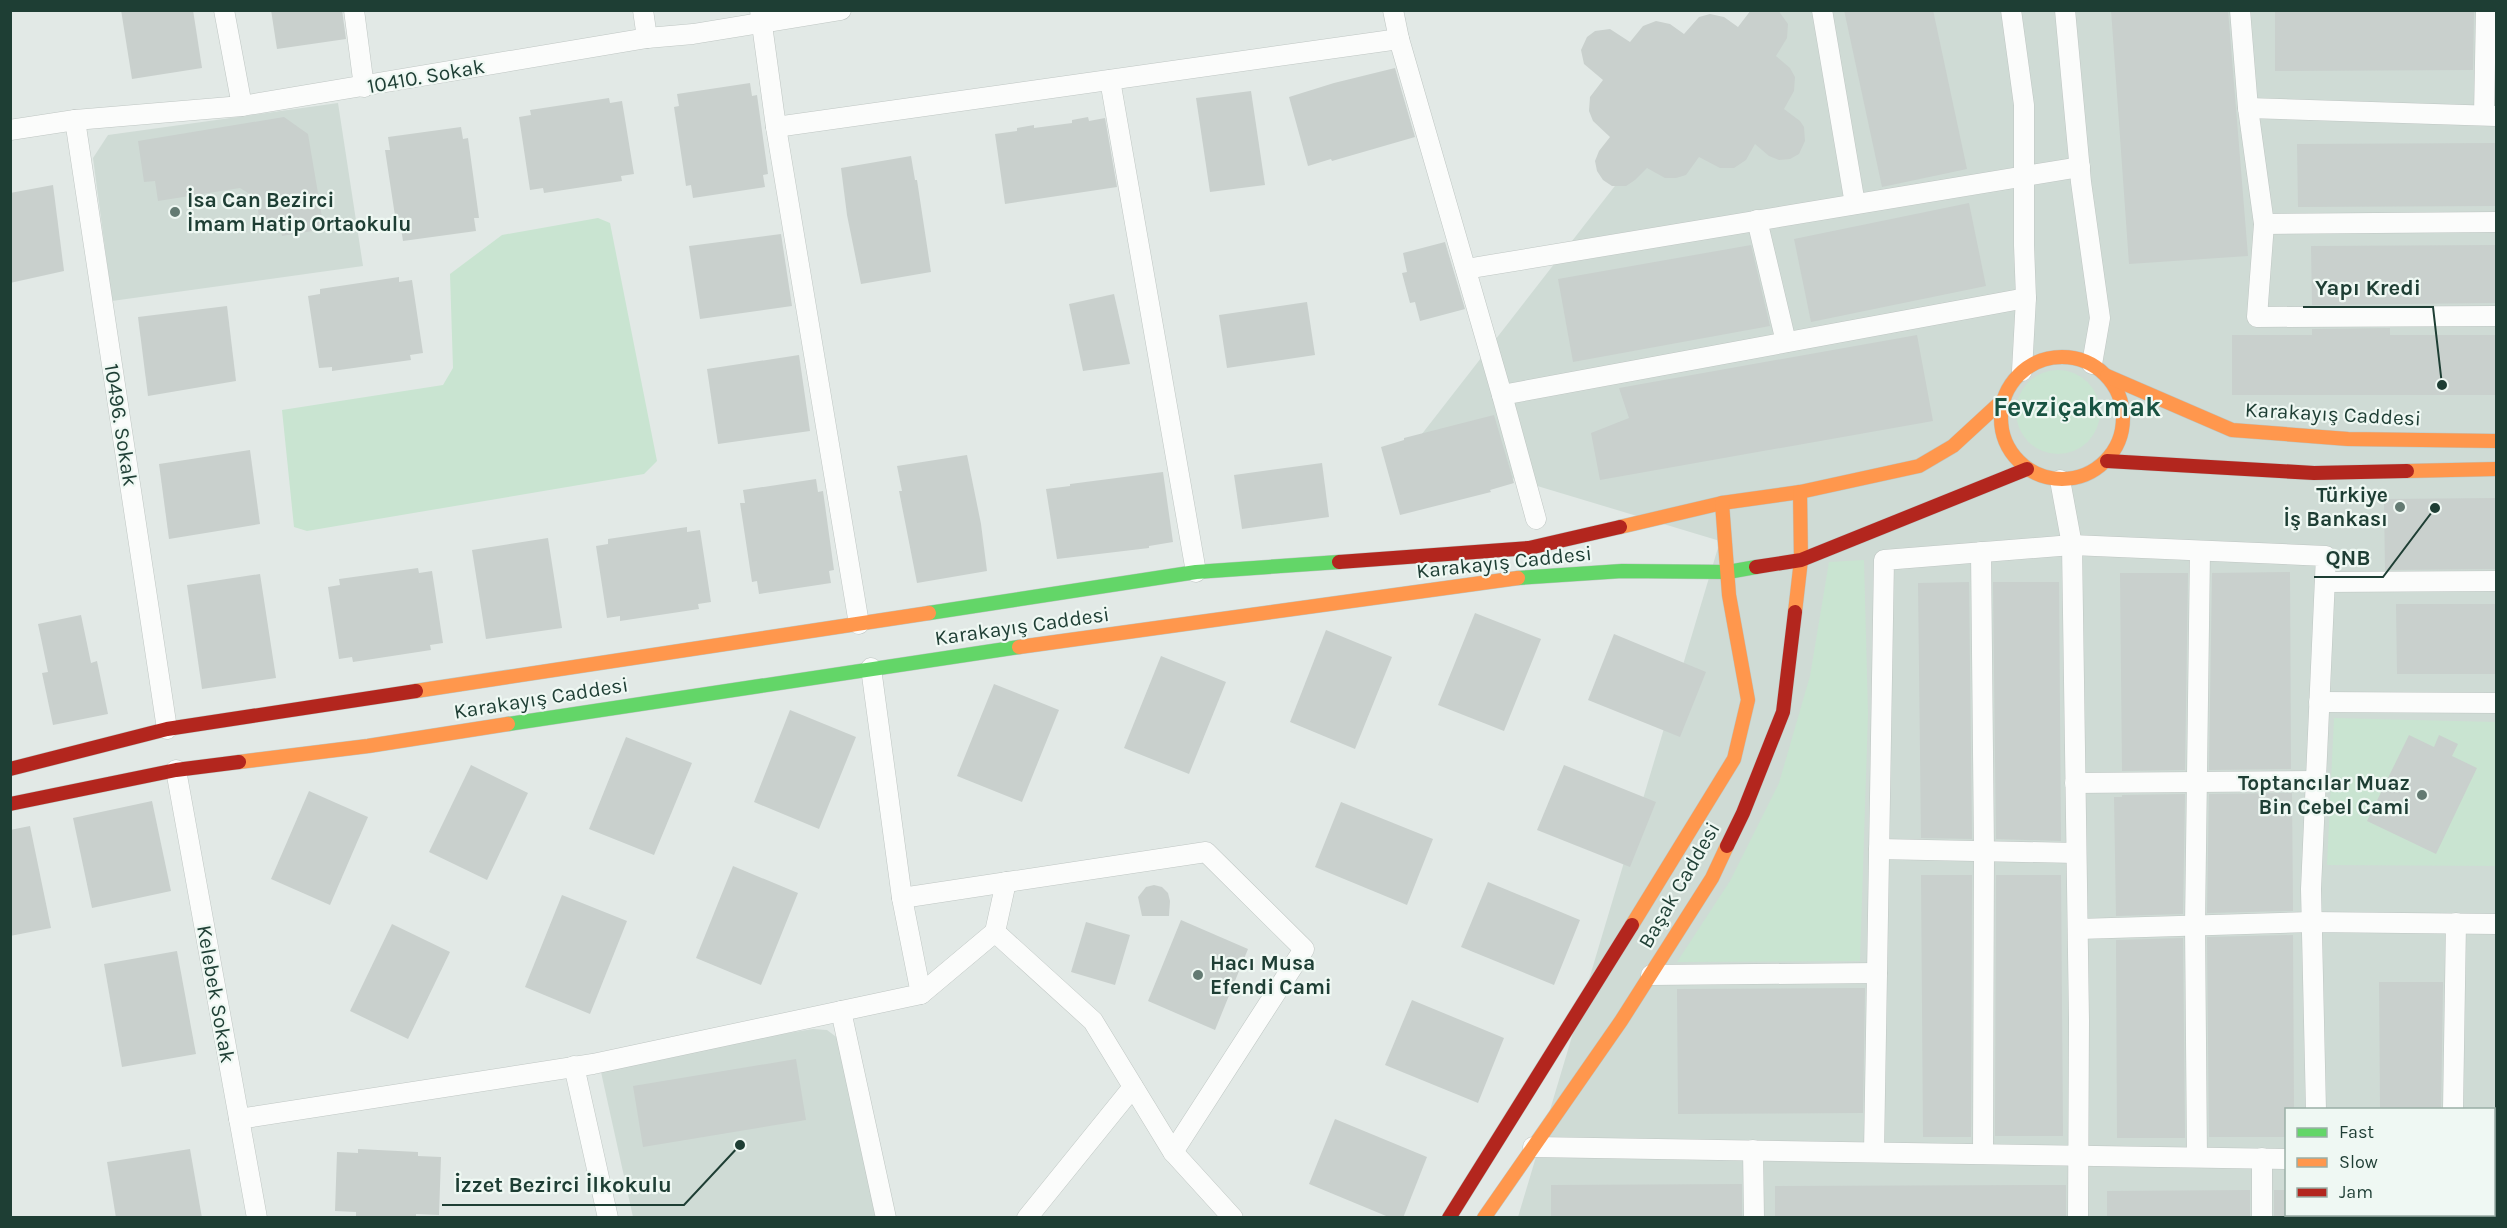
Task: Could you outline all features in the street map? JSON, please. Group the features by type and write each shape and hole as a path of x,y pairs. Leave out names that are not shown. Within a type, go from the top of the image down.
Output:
{"main road":[{"path":"2056,357 2074,358 2099,370 2118,391 2124,409 2123,428 2118,446 2107,461 2093,472 2077,478 2060,480 2043,477 2027,469 2013,454 2003,436 2001,415 2004,399 2011,384 2022,371 2038,362 2056,357"},
{"name":"Karakayış Caddesi","path":"2099,370 2232,430 2348,440 2496,441"},
{"name":"Karakayış Caddesi","path":"10,768 167,729 1196,572 1530,548 1722,502 1800,492 1919,466 1953,446 2004,399"},
{"path":"2107,461 2314,473 2496,469"},
{"name":"Karakayış Caddesi","path":"10,804 176,770 368,746 871,668 1540,575 1622,571 1728,572 1801,560 2027,469"},
{"name":"Başak Caddesi","path":"1484,1218 1651,975 1712,878 1743,813 1783,712 1801,560 1800,492"},
{"name":"Başak Caddesi","path":"1449,1218 1573,1022 1734,759 1748,700 1730,596 1722,502"}],"street":[{"path":"224,10 242,106"},
{"path":"354,10 364,87"},
{"path":"643,10 647,38"},
{"name":"10410. Sokak","path":"10,130 75,120 242,106 647,38 693,34 760,17 841,10"},
{"path":"1393,10 1399,39 1536,519"},
{"path":"1822,10 1855,204"},
{"path":"2011,10 2024,105 2026,298 2022,371"},
{"path":"2066,10 2080,167 2100,318 2099,370"},
{"path":"2241,10 2248,108 2264,224 2257,317 2496,316"},
{"path":"2248,108 2490,116 2486,10"},
{"path":"760,17 776,127 859,624"},
{"path":"776,127 1399,39"},
{"path":"1110,80 1196,572"},
{"name":"10496. Sokak","path":"75,120 167,729"},
{"path":"1466,269 2080,167"},
{"path":"1757,220 1786,342"},
{"path":"2264,224 2496,222"},
{"path":"1502,395 2026,298"},
{"path":"2060,480 2072,546 2078,929 2078,1218"},
{"path":"1874,1152 1884,560 2072,546 2326,556 2311,889 2316,1108"},
{"path":"2197,1157 2195,925 2200,551"},
{"path":"1981,552 1984,851 1983,1154"},
{"path":"2325,582 2496,581"},
{"path":"871,668 902,898 921,994"},
{"path":"2319,702 2496,703"},
{"name":"Kelebek Sokak","path":"176,770 257,1218"},
{"path":"2075,783 2197,780 2316,781"},
{"path":"1879,849 2076,853"},
{"path":"902,898 1206,852 1304,949 1173,1152"},
{"path":"238,1119 574,1066 921,994 996,932 1006,882"},
{"path":"2078,929 2311,922 2496,924"},
{"path":"2453,1108 2456,923"},
{"path":"996,932 1093,1021 1173,1152 1233,1218"},
{"path":"1651,975 1877,973"},
{"path":"841,1011 886,1218"},
{"path":"574,1066 608,1218"},
{"path":"1027,1218 1133,1087"},
{"path":"1533,1147 2285,1159"},
{"path":"1753,1150 1754,1218"},
{"path":"2262,1158 2262,1218"}],"shaded area":[{"path":"1751,11 2496,11 2496,1217 1518,1217 1720,541 1411,448"},
{"path":"338,103 363,266 112,301 93,158 108,135"},
{"path":"813,1029 827,1030 839,1039 878,1217 633,1217 601,1072 608,1062"}],"green space":[{"path":"598,218 610,223 657,461 644,474 307,531 294,527 282,410 443,385 453,368 450,274 502,235"},
{"path":"2058,370 2081,377 2093,389 2100,412 2093,435 2081,447 2058,454 2035,447 2023,435 2016,412 2023,389 2035,377"},
{"path":"1864,560 1868,714 1860,961 1677,962 1730,881 1779,783 1810,676 1829,562"},
{"path":"2334,718 2496,722 2496,866 2327,865"}],"building":[{"path":"121,10 193,10 202,68 132,79"},
{"path":"271,10 342,10 346,39 277,49"},
{"path":"1751,10 1778,10 1788,24 1787,38 1776,56 1790,68 1795,77 1794,91 1784,109 1804,127 1805,141 1799,154 1790,159 1779,160 1769,156 1755,144 1746,160 1734,168 1720,168 1699,157 1686,175 1676,178 1665,178 1647,168 1626,186 1612,186 1603,180 1597,171 1595,161 1599,151 1610,137 1593,121 1589,111 1590,97 1603,80 1584,64 1581,50 1587,37 1595,31 1610,29 1630,42 1643,26 1656,21 1670,24 1684,34 1699,17 1710,14 1724,17 1738,27"},
{"path":"1844,10 1933,10 1967,169 1882,187"},
{"path":"2111,10 2228,10 2248,256 2129,264"},
{"path":"2275,10 2474,10 2473,70 2275,71"},
{"path":"1395,68 1415,137 1308,166 1289,97"},
{"path":"750,83 752,96 757,95 768,174 763,175 765,187 693,198 691,185 686,186 674,107 679,106 677,94"},
{"path":"1251,91 1265,185 1210,192 1196,98"},
{"path":"609,98 610,103 622,101 634,174 621,176 622,181 544,193 543,188 530,190 519,117 531,115 530,110"},
{"path":"284,117 308,134 324,229 282,236 280,226 261,229 256,198 240,188 158,201 155,181 144,182 138,141"},
{"path":"1088,117 1089,121 1105,118 1117,187 1005,204 995,134 1017,131 1017,128 1034,125 1034,128 1072,123 1072,120"},
{"path":"461,127 463,139 468,138 479,218 474,218 476,231 403,241 401,228 397,229 385,150 390,150 388,137"},
{"path":"2496,143 2496,206 2298,207 2297,144"},
{"path":"911,156 915,180 917,180 931,272 861,284 847,215 841,168"},
{"path":"53,185 64,271 10,283 10,193"},
{"path":"1969,203 1986,286 1811,322 1794,239"},
{"path":"781,234 792,306 700,319 689,246"},
{"path":"1445,242 1465,309 1420,321 1415,302 1410,303 1402,273 1407,272 1403,253"},
{"path":"1751,245 1770,326 1573,362 1558,279"},
{"path":"2496,245 2496,303 2312,305 2311,246"},
{"path":"399,277 399,282 412,280 423,353 410,355 411,360 332,371 332,367 319,368 308,296 320,294 320,289"},
{"path":"1114,294 1130,364 1083,371 1069,304"},
{"path":"1307,302 1315,355 1227,368 1219,315"},
{"path":"227,306 236,381 148,396 138,317"},
{"path":"2390,328 2390,335 2496,335 2496,395 2232,395 2232,335 2312,335 2312,329"},
{"path":"1917,335 1933,421 1600,480 1591,433 1629,418 1619,388"},
{"path":"799,355 810,431 718,444 707,369"},
{"path":"1494,415 1514,483 1490,490 1491,492 1400,515 1381,447 1404,440 1404,438"},
{"path":"250,450 260,524 169,539 159,464"},
{"path":"967,455 981,524 987,571 917,583 899,491 902,491 897,466"},
{"path":"1322,463 1329,517 1242,529 1234,475"},
{"path":"1163,472 1173,542 1149,546 1149,548 1057,559 1046,489"},
{"path":"816,479 818,492 823,491 834,570 829,571 831,583 759,594 757,581 752,582 740,503 745,503 743,490"},
{"path":"2496,498 2496,569 2385,570 2384,499"},
{"path":"687,527 687,532 700,530 711,602 698,604 699,609 620,621 620,616 607,618 596,546 608,544 608,539"},
{"path":"548,538 562,628 486,639 472,550"},
{"path":"418,568 419,573 432,571 443,643 430,645 431,650 353,662 352,657 339,659 328,587 340,585 339,579"},
{"path":"2290,572 2291,769 2209,770 2212,573"},
{"path":"2120,573 2188,573 2185,770 2122,771"},
{"path":"260,574 276,678 202,689 187,585"},
{"path":"1969,582 1972,839 1921,838 1918,583"},
{"path":"1993,582 2059,582 2061,841 1996,839"},
{"path":"2396,604 2496,604 2496,674 2397,674"},
{"path":"1475,613 1541,639 1504,731 1438,705"},
{"path":"81,615 91,663 97,661 108,714 53,725 42,673 48,672 38,624"},
{"path":"1326,630 1392,657 1355,749 1290,722"},
{"path":"1614,634 1706,672 1680,737 1588,700"},
{"path":"1161,656 1226,682 1189,774 1124,748"},
{"path":"994,684 1059,710 1022,802 957,776"},
{"path":"790,710 856,737 819,829 754,802"},
{"name":"Toptancılar Muaz Bin Cebel Cami","path":"2409,735 2434,747 2439,735 2458,744 2452,756 2477,768 2436,854 2367,821"},
{"path":"626,737 692,763 654,855 589,829"},
{"path":"471,765 528,793 487,880 429,852"},
{"path":"1564,765 1656,802 1630,867 1537,830"},
{"path":"309,791 368,817 330,905 271,879"},
{"path":"2292,793 2293,911 2207,913 2209,794"},
{"path":"2185,794 2183,914 2116,916 2114,797"},
{"path":"152,801 171,891 92,908 73,818"},
{"path":"1341,802 1433,839 1407,905 1315,867"},
{"path":"30,826 51,928 10,936 10,830"},
{"path":"733,866 798,893 761,985 696,958"},
{"path":"1921,875 1972,875 1971,1137 1923,1137"},
{"path":"1996,875 2061,875 2063,1136 1995,1136"},
{"path":"1488,882 1580,920 1554,985 1461,947"},
{"path":"1154,885 1162,887 1168,893 1169,916 1142,916 1138,897 1146,887"},
{"path":"562,895 627,921 590,1014 525,987"},
{"name":"Hacı Musa Efendi Cami","path":"1181,920 1248,949 1215,1030 1148,1001"},
{"path":"1086,922 1130,935 1115,985 1071,972"},
{"path":"392,924 450,952 408,1039 350,1011"},
{"path":"2293,935 2294,1108 2285,1108 2285,1137 2209,1137 2207,937"},
{"path":"2183,938 2185,1138 2117,1138 2116,940"},
{"path":"177,951 196,1054 122,1067 104,964"},
{"path":"2379,982 2443,982 2441,1108 2380,1108"},
{"path":"1865,988 1863,1113 1678,1114 1677,989"},
{"path":"1412,1000 1504,1038 1478,1103 1385,1065"},
{"path":"796,1059 806,1120 643,1147 633,1086"},
{"path":"1335,1119 1427,1157 1403,1218 1391,1218 1309,1184"},
{"path":"190,1149 202,1218 116,1218 107,1162"},
{"path":"358,1149 418,1152 418,1156 441,1157 439,1215 416,1214 416,1218 356,1216 356,1212 335,1211 337,1152 358,1153"},
{"path":"1742,1184 1742,1218 1551,1218 1551,1185"},
{"path":"2066,1185 2066,1218 1775,1218 1775,1186"},
{"path":"2250,1190 2250,1218 2107,1218 2107,1191"},
{"path":"2274,1190 2285,1190 2286,1218 2274,1218"}],"traffic: fast":[{"path":"929,613 1196,572 1339,562"},
{"path":"1518,578 1622,571 1728,572 1756,567"},
{"path":"508,724 1019,647"}],"traffic: slow":[{"path":"2062,357 2085,361 2105,375 2119,395 2123,418 2119,441 2105,461 2085,475 2062,479 2039,475 2019,461 2005,441 2001,418 2005,395 2019,375 2039,361 2062,357"},
{"path":"2107,376 2232,430 2348,439 2496,441"},
{"path":"1620,527 1722,503 1800,492 1919,466 1953,446 2004,399"},
{"path":"2407,471 2496,469"},
{"path":"1795,612 1801,560 1800,492"},
{"path":"1632,925 1734,759 1748,700 1729,595 1722,503"},
{"path":"1019,647 1518,578"},
{"path":"416,691 929,613"},
{"path":"239,762 368,746 508,724"},
{"path":"1484,1218 1621,1021 1712,878 1727,846"}],"traffic: jam":[{"path":"2107,461 2314,473 2407,471"},
{"path":"1756,567 1801,560 2027,469"},
{"path":"1339,562 1529,548 1620,527"},
{"path":"1727,846 1743,813 1783,712 1795,612"},
{"path":"10,769 167,729 416,691"},
{"path":"10,804 176,770 239,762"},
{"path":"1449,1218 1632,925"}],"place":[{"name":"İsa Can Bezirci İmam Hatip Ortaokulu","path":"175,212"},
{"name":"Yapı Kredi","path":"2442,385"},
{"name":"Türkiye İş Bankası","path":"2400,507"},
{"name":"QNB","path":"2435,508"},
{"name":"Toptancılar Muaz Bin Cebel Cami","path":"2422,795"},
{"name":"Hacı Musa Efendi Cami","path":"1198,975"},
{"name":"İzzet Bezirci İlkokulu","path":"740,1145"}],"district":[{"name":"Fevziçakmak","path":"2077,407"}]}
